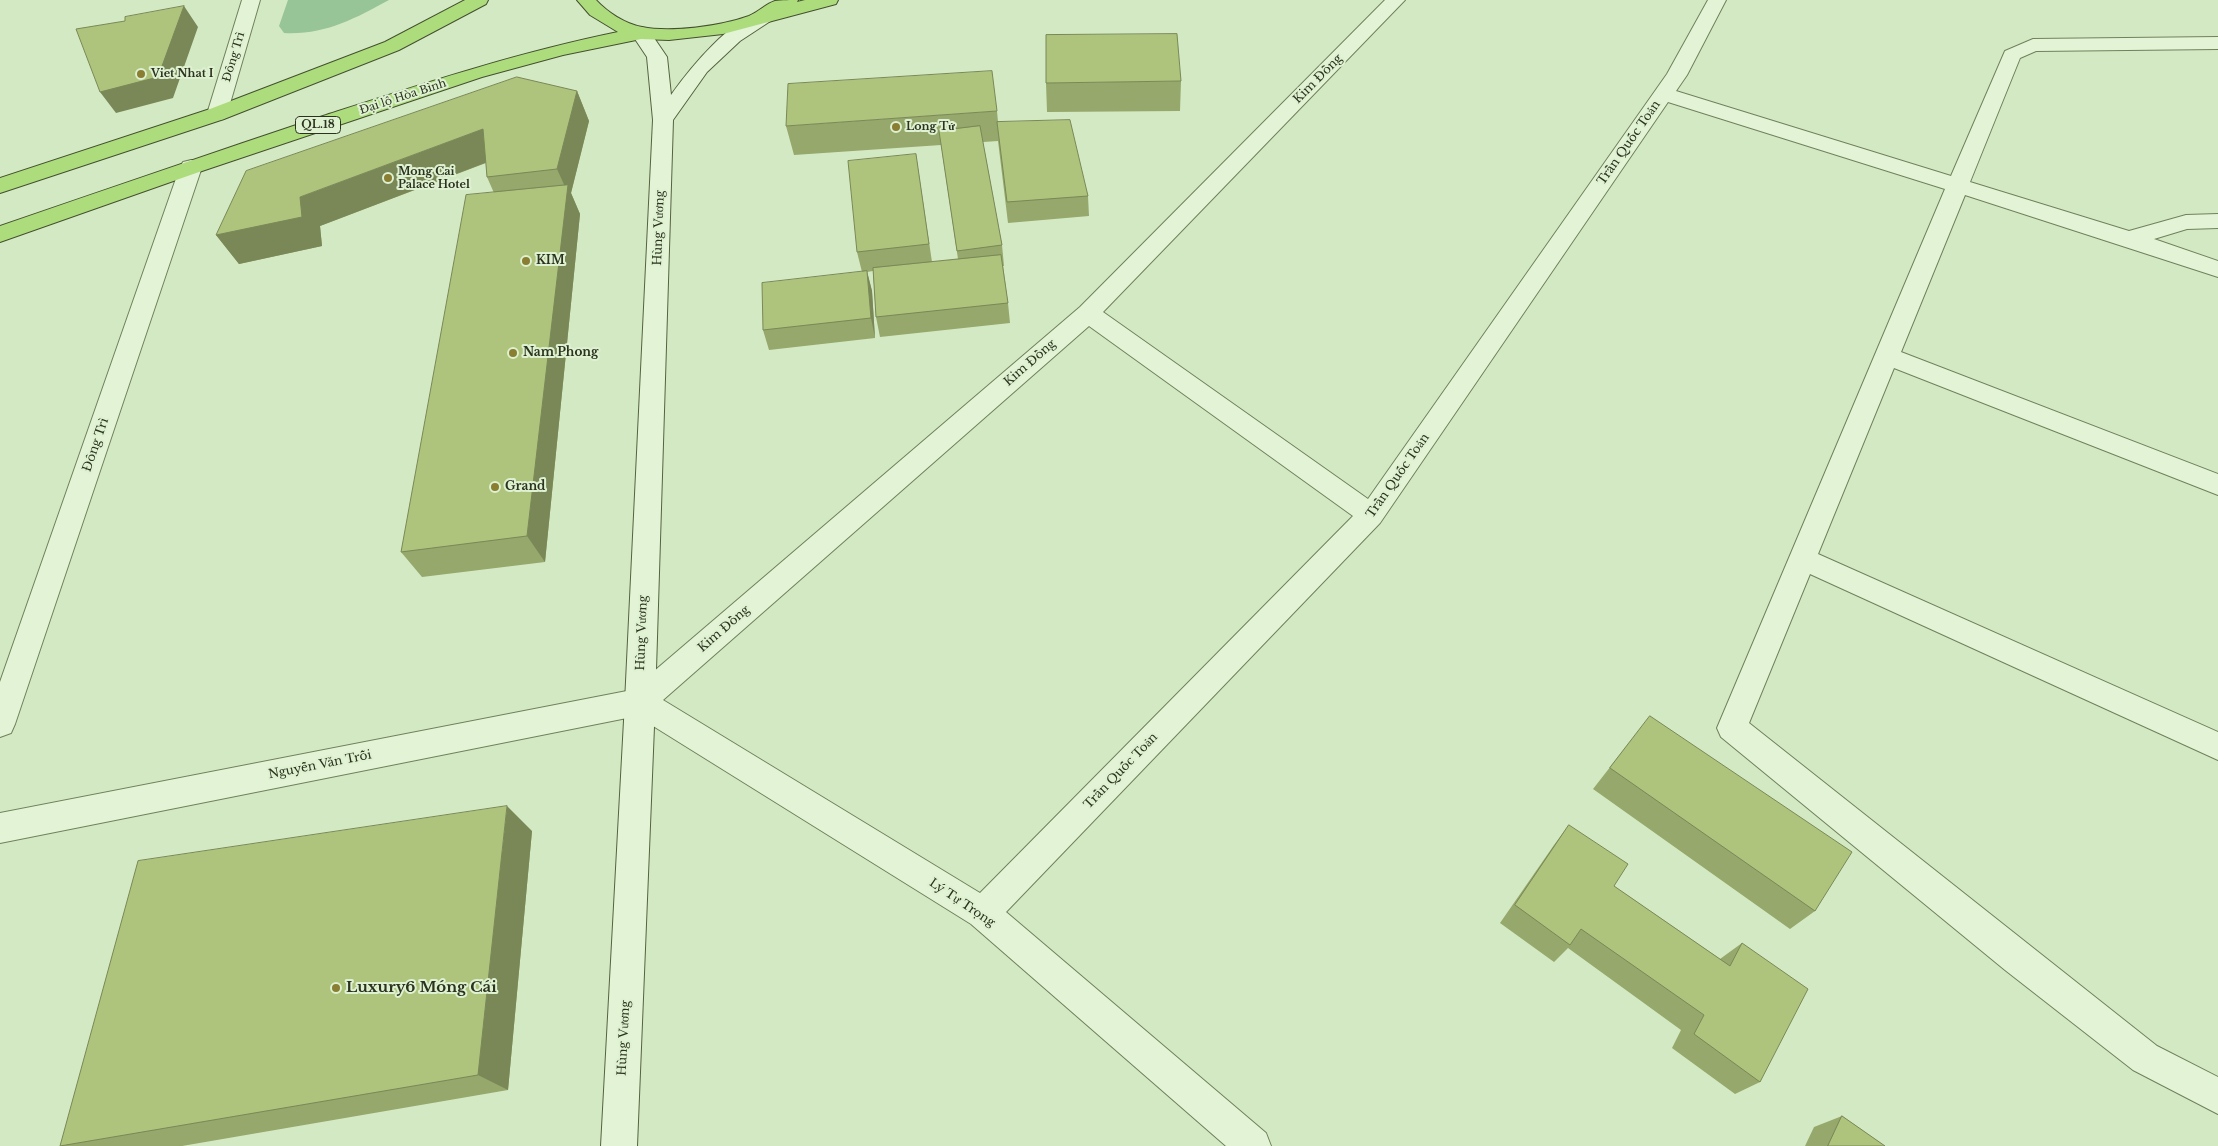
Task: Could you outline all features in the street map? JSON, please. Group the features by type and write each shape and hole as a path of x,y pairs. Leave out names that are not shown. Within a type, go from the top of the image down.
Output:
{"highway":[{"path":"0,186 217,114 392,46 480,0"},
{"path":"586,0 592,8 614,23 641,33 707,31 829,0"},
{"path":"765,16 789,0"},
{"name":"Đại lộ Hòa Bình","path":"0,234 191,167 475,73 560,50 641,33"},
{"path":"191,167 217,114"}],"street":[{"name":"Đông Trì","path":"217,114 252,0"},
{"name":"Kim Đồng","path":"640,702 1088,313 1396,0"},
{"name":"Trần Quốc Toản","path":"983,913 1371,516 1677,75 1717,0"},
{"path":"663,120 700,68 733,37 765,16"},
{"name":"Hùng Vương","path":"619,1146 640,702 663,120 657,57 641,33"},
{"path":"2218,43 2033,45 2012,55 1732,728 2145,1058 2218,1096"},
{"path":"1664,94 1957,187 2130,239 2218,269"},
{"name":"Đông Trì","path":"0,724 191,167"},
{"path":"2130,239 2186,222 2218,221"},
{"path":"1088,313 1371,516"},
{"path":"1887,356 2218,485"},
{"path":"1803,559 2218,746"},
{"name":"Nguyễn Văn Trỗi","path":"0,828 640,702"},
{"name":"Lý Tự Trọng","path":"640,702 983,913 1254,1146"}],"green space":[{"path":"288,0 389,0 339,24 313,31 284,33 279,26"}],"building":[{"path":"184,6 158,77 100,92 76,29 125,21 125,17"},
{"path":"1177,34 1181,81 1046,83 1046,35"},
{"path":"992,71 997,111 786,126 788,84"},
{"path":"517,77 577,91 557,169 487,177 483,129 300,197 302,217 216,235 246,171"},
{"path":"1070,120 1088,196 1007,202 997,122"},
{"path":"980,126 1002,245 957,251 939,131"},
{"path":"916,154 929,244 857,252 848,161"},
{"path":"568,185 527,536 401,552 466,195"},
{"path":"1001,255 1008,303 876,317 873,268"},
{"path":"867,271 871,318 763,330 762,283"},
{"path":"1650,716 1852,852 1815,911 1610,768"},
{"name":"Luxury6 Móng Cái","path":"507,806 478,1075 60,1146 138,861"},
{"path":"1569,825 1628,864 1614,886 1730,966 1742,943 1808,989 1760,1082 1694,1034 1704,1015 1581,929 1570,945 1515,905"},
{"path":"1842,1116 1885,1146 1828,1146"}],"place":[{"name":"Viet Nhat I","path":"141,74"},
{"name":"Long Tứ","path":"896,127"},
{"name":"Mong Cai Palace Hotel","path":"388,178"},
{"name":"KIM","path":"526,261"},
{"name":"Nam Phong","path":"513,353"},
{"name":"Grand","path":"495,487"},
{"name":"Luxury6 Móng Cái","path":"336,988"}]}
